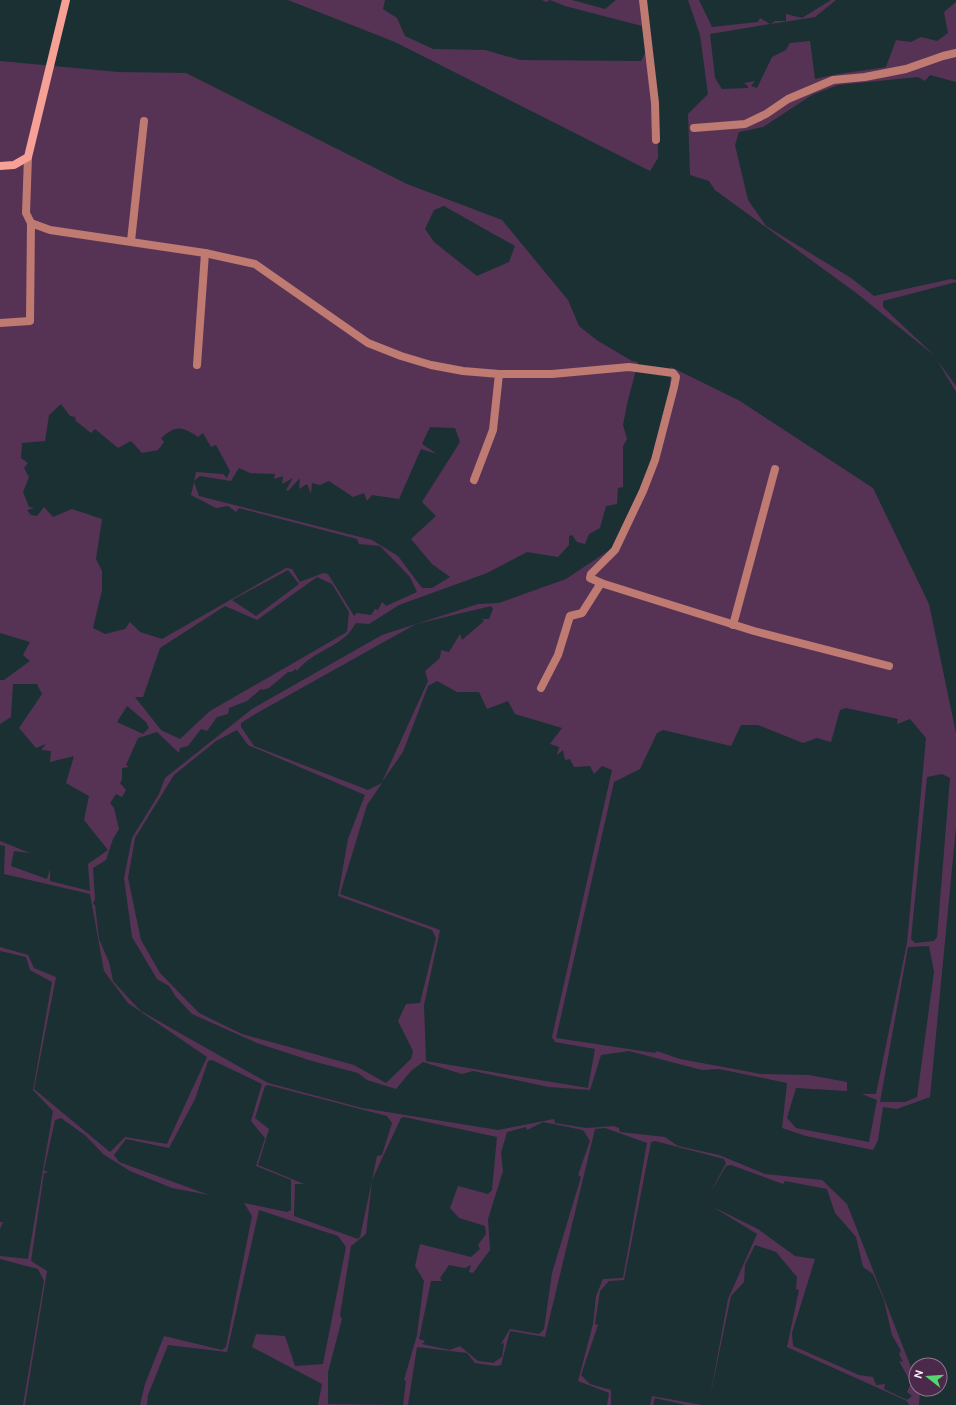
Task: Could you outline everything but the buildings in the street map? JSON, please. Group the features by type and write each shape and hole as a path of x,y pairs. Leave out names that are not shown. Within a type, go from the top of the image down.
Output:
{"main road":[{"path":"0,166 14,165 28,157 40,101 66,0"}],"street":[{"path":"642,0 654,103 656,140"},
{"path":"694,128 745,124 766,114 788,99 833,80 865,77 906,69 956,53"},
{"path":"131,241 144,121"},
{"path":"0,323 30,321 32,223 26,213 28,157"},
{"path":"32,223 50,230 205,253 255,264 368,343 431,365 463,371 499,374 552,374 629,367 673,373 676,377 674,387 655,460 643,491 615,550 591,574 590,578 601,583 733,625 889,666"},
{"path":"196,366 205,253"},
{"path":"474,480 493,430 499,374"},
{"path":"733,625 775,469"},
{"path":"541,688 558,655 570,616 582,613 601,583"}],"shaded area":[{"path":"0,0 288,0 395,42 650,171 658,158 657,101 640,0 688,0 700,35 708,94 688,114 690,175 709,181 715,190 855,292 935,356 883,307 883,301 956,282 956,386 937,360 956,392 956,733 929,604 873,488 740,401 671,367 670,386 649,470 611,549 566,579 499,603 478,604 382,635 252,709 165,778 159,794 132,838 124,878 132,937 157,979 169,986 176,997 192,1014 257,1043 312,1061 358,1073 367,1080 396,1089 411,1071 423,1062 462,1074 473,1071 549,1087 590,1090 601,1055 629,1051 702,1070 719,1069 787,1083 782,1128 806,1136 873,1150 878,1140 883,1107 897,1109 930,1097 956,827 956,1405 919,1405 920,1397 948,1397 948,1357 908,1357 908,1360 847,1204 822,1180 765,1174 719,1155 678,1146 665,1137 620,1132 619,1128 614,1126 586,1128 555,1123 554,1119 498,1130 362,1108 268,1083 141,1011 113,981 109,962 99,939 95,905 93,904 95,899 93,868 106,860 113,839 119,829 114,808 110,803 116,794 122,797 126,790 120,783 122,780 122,768 129,767 126,765 138,738 157,732 179,753 180,748 188,746 201,729 207,731 217,717 228,714 229,708 247,701 261,689 263,690 269,688 288,672 296,669 297,671 314,656 340,641 350,632 356,623 369,624 399,605 487,573 527,552 558,557 569,545 569,536 572,535 577,542 585,544 589,534 600,528 606,506 617,504 618,488 623,487 623,446 627,439 623,425 638,362 632,361 598,341 579,326 568,300 502,220 407,184 186,73 118,72 0,61"},
{"path":"385,0 542,0 546,2 550,0 565,6 642,26 646,51 641,61 520,60 485,50 433,49 405,36 397,18 383,9"},
{"path":"572,0 616,0 605,9"},
{"path":"699,0 831,0 802,18 786,14 786,21 775,21 771,24 815,17 836,0 956,0 956,2 944,12 948,33 937,41 921,37 911,42 896,40 886,67 815,79 810,41 790,43 786,50 772,57 757,88 751,86 755,81 744,83 748,86 748,88 722,89 715,78 710,34 770,24 760,18 758,22 712,27"},
{"path":"930,75 956,82 956,280 951,279 874,296 851,278 766,226 748,200 735,145 739,132 763,127 812,95 838,85 918,77 925,81"},
{"path":"444,206 515,246 509,262 477,276 434,242 425,229 434,210"},
{"path":"61,404 70,416 75,417 76,421 91,433 95,429 118,448 131,441 142,453 158,450 164,442 161,438 175,429 183,429 198,437 203,433 211,447 216,445 230,471 227,478 223,474 196,472 194,481 200,476 231,481 239,468 250,473 275,474 274,479 283,476 282,484 293,478 286,490 288,491 300,478 299,489 307,484 311,494 312,483 320,485 329,481 353,497 364,493 367,501 372,495 399,499 421,449 437,454 422,444 430,427 455,428 460,442 422,502 436,516 411,539 432,564 450,577 432,588 422,588 398,556 372,540 199,496 194,482 191,495 216,508 228,506 236,512 239,508 357,539 359,544 380,546 410,577 417,592 386,606 382,602 378,610 375,609 371,615 357,613 354,616 328,574 323,573 300,582 292,569 286,568 162,639 140,632 130,622 125,629 105,634 93,628 102,590 102,571 96,559 102,519 72,509 53,517 44,507 37,516 31,515 27,510 34,508 29,507 23,492 29,477 24,468 28,463 21,458 22,443 45,441 49,415"},
{"path":"288,570 299,584 256,616 232,600"},
{"path":"317,577 332,584 349,612 347,632 210,711 180,739 161,730 135,697 143,697 160,648 225,606 257,620"},
{"path":"491,606 493,609 489,619 482,619 484,621 462,640 460,634 449,652 441,650 440,658 425,671 428,681 382,782 403,752 428,686 437,681 457,692 479,692 487,709 508,701 515,714 562,728 550,744 559,747 557,755 563,750 565,760 570,759 574,767 590,766 594,774 602,766 612,770 552,1037 555,1042 595,1049 588,1088 426,1061 424,1005 440,930 340,894 367,805 382,783 368,790 254,746 241,727 241,723 257,713 416,624"},
{"path":"0,633 30,642 23,655 30,661 4,680 0,680"},
{"path":"13,684 37,684 42,694 19,728 36,748 46,744 41,750 51,751 50,762 74,756 66,783 89,796 84,820 108,850 88,864 90,891 50,881 50,869 47,879 11,866 14,851 30,853 0,841 0,724 11,717"},
{"path":"127,706 146,722 149,728 143,734 117,722"},
{"path":"846,708 898,719 897,724 910,719 926,738 907,943 876,1094 862,1094 877,1100 869,1142 796,1128 787,1118 796,1088 847,1091 847,1082 809,1075 761,1074 680,1059 657,1051 655,1053 556,1038 614,782 640,769 657,733 663,730 731,746 741,725 758,725 803,743 817,738 831,742 840,710"},
{"path":"237,730 248,745 365,795 348,839 338,896 432,930 436,938 420,1003 406,1004 398,1021 413,1051 411,1059 386,1083 354,1065 242,1034 199,1013 160,973 141,940 128,878 135,838 174,775 216,741"},
{"path":"942,774 950,778 937,937 934,941 915,943 911,939 927,777"},
{"path":"0,845 5,846 4,874 90,894 104,971 128,1003 207,1057 167,1144 125,1137 110,1152 34,1089 56,977 34,968 28,955 0,947"},
{"path":"929,946 934,972 917,1097 905,1102 880,1102 908,947"},
{"path":"0,951 26,957 30,970 52,982 33,1090 53,1111 28,1259 0,1256 0,1229 3,1222 0,1222"},
{"path":"212,1060 262,1084 251,1121 265,1138 256,1166 291,1180 291,1210 287,1212 244,1203 252,1216 226,1347 222,1350 164,1336 145,1384 140,1405 25,1405 47,1271 31,1261 44,1173 48,1173 44,1170 55,1120 61,1118 86,1136 103,1154 130,1171 172,1188 209,1195 119,1162 114,1155 126,1139 169,1148 195,1099 208,1061"},
{"path":"268,1085 387,1116 392,1123 382,1155 377,1156 372,1180 401,1118 404,1117 497,1137 492,1190 488,1194 458,1186 450,1208 459,1218 485,1226 486,1234 478,1245 480,1249 471,1257 420,1244 415,1266 424,1281 417,1335 404,1380 406,1381 403,1405 328,1404 328,1372 342,1319 340,1315 351,1246 366,1234 372,1181 360,1237 358,1239 294,1216 295,1184 304,1184 258,1165 269,1129 255,1118 265,1086"},
{"path":"543,1122 583,1130 590,1141 578,1175 581,1177 552,1273 544,1329 539,1334 510,1329 501,1344 504,1343 502,1357 494,1362 495,1363 478,1361 460,1346 450,1350 422,1344 425,1341 419,1339 431,1281 442,1281 440,1278 449,1265 465,1268 471,1265 469,1272 473,1273 490,1250 488,1219 503,1171 501,1153 507,1132 526,1127 527,1130"},
{"path":"605,1128 647,1143 623,1278 603,1279 596,1296 593,1324 578,1381 609,1393 607,1405 408,1405 417,1347 467,1353 475,1363 496,1366 501,1365 510,1331 545,1337 595,1129"},
{"path":"655,1141 724,1159 726,1163 709,1195 726,1166 731,1165 783,1184 785,1181 827,1189 835,1213 856,1237 863,1267 873,1274 884,1300 892,1335 901,1351 899,1354 903,1362 899,1361 908,1378 907,1392 908,1397 911,1397 907,1400 884,1389 885,1384 876,1385 873,1377 859,1375 793,1346 792,1333 815,1259 795,1256 758,1229 713,1207 757,1234 728,1299 710,1397 731,1296 744,1282 745,1265 755,1245 776,1252 797,1277 796,1289 799,1290 787,1347 907,1401 909,1405 702,1405 652,1396 650,1405 611,1405 611,1390 590,1384 581,1375 598,1325 595,1324 600,1291 609,1281 624,1280 651,1142"},
{"path":"259,1210 338,1236 346,1247 323,1364 295,1366 285,1336 256,1334 252,1347 322,1384 318,1405 147,1405 148,1395 168,1345 227,1352"},
{"path":"0,1259 38,1269 44,1281 23,1405 0,1405"},
{"path":"655,1398 686,1405 653,1405"}]}
